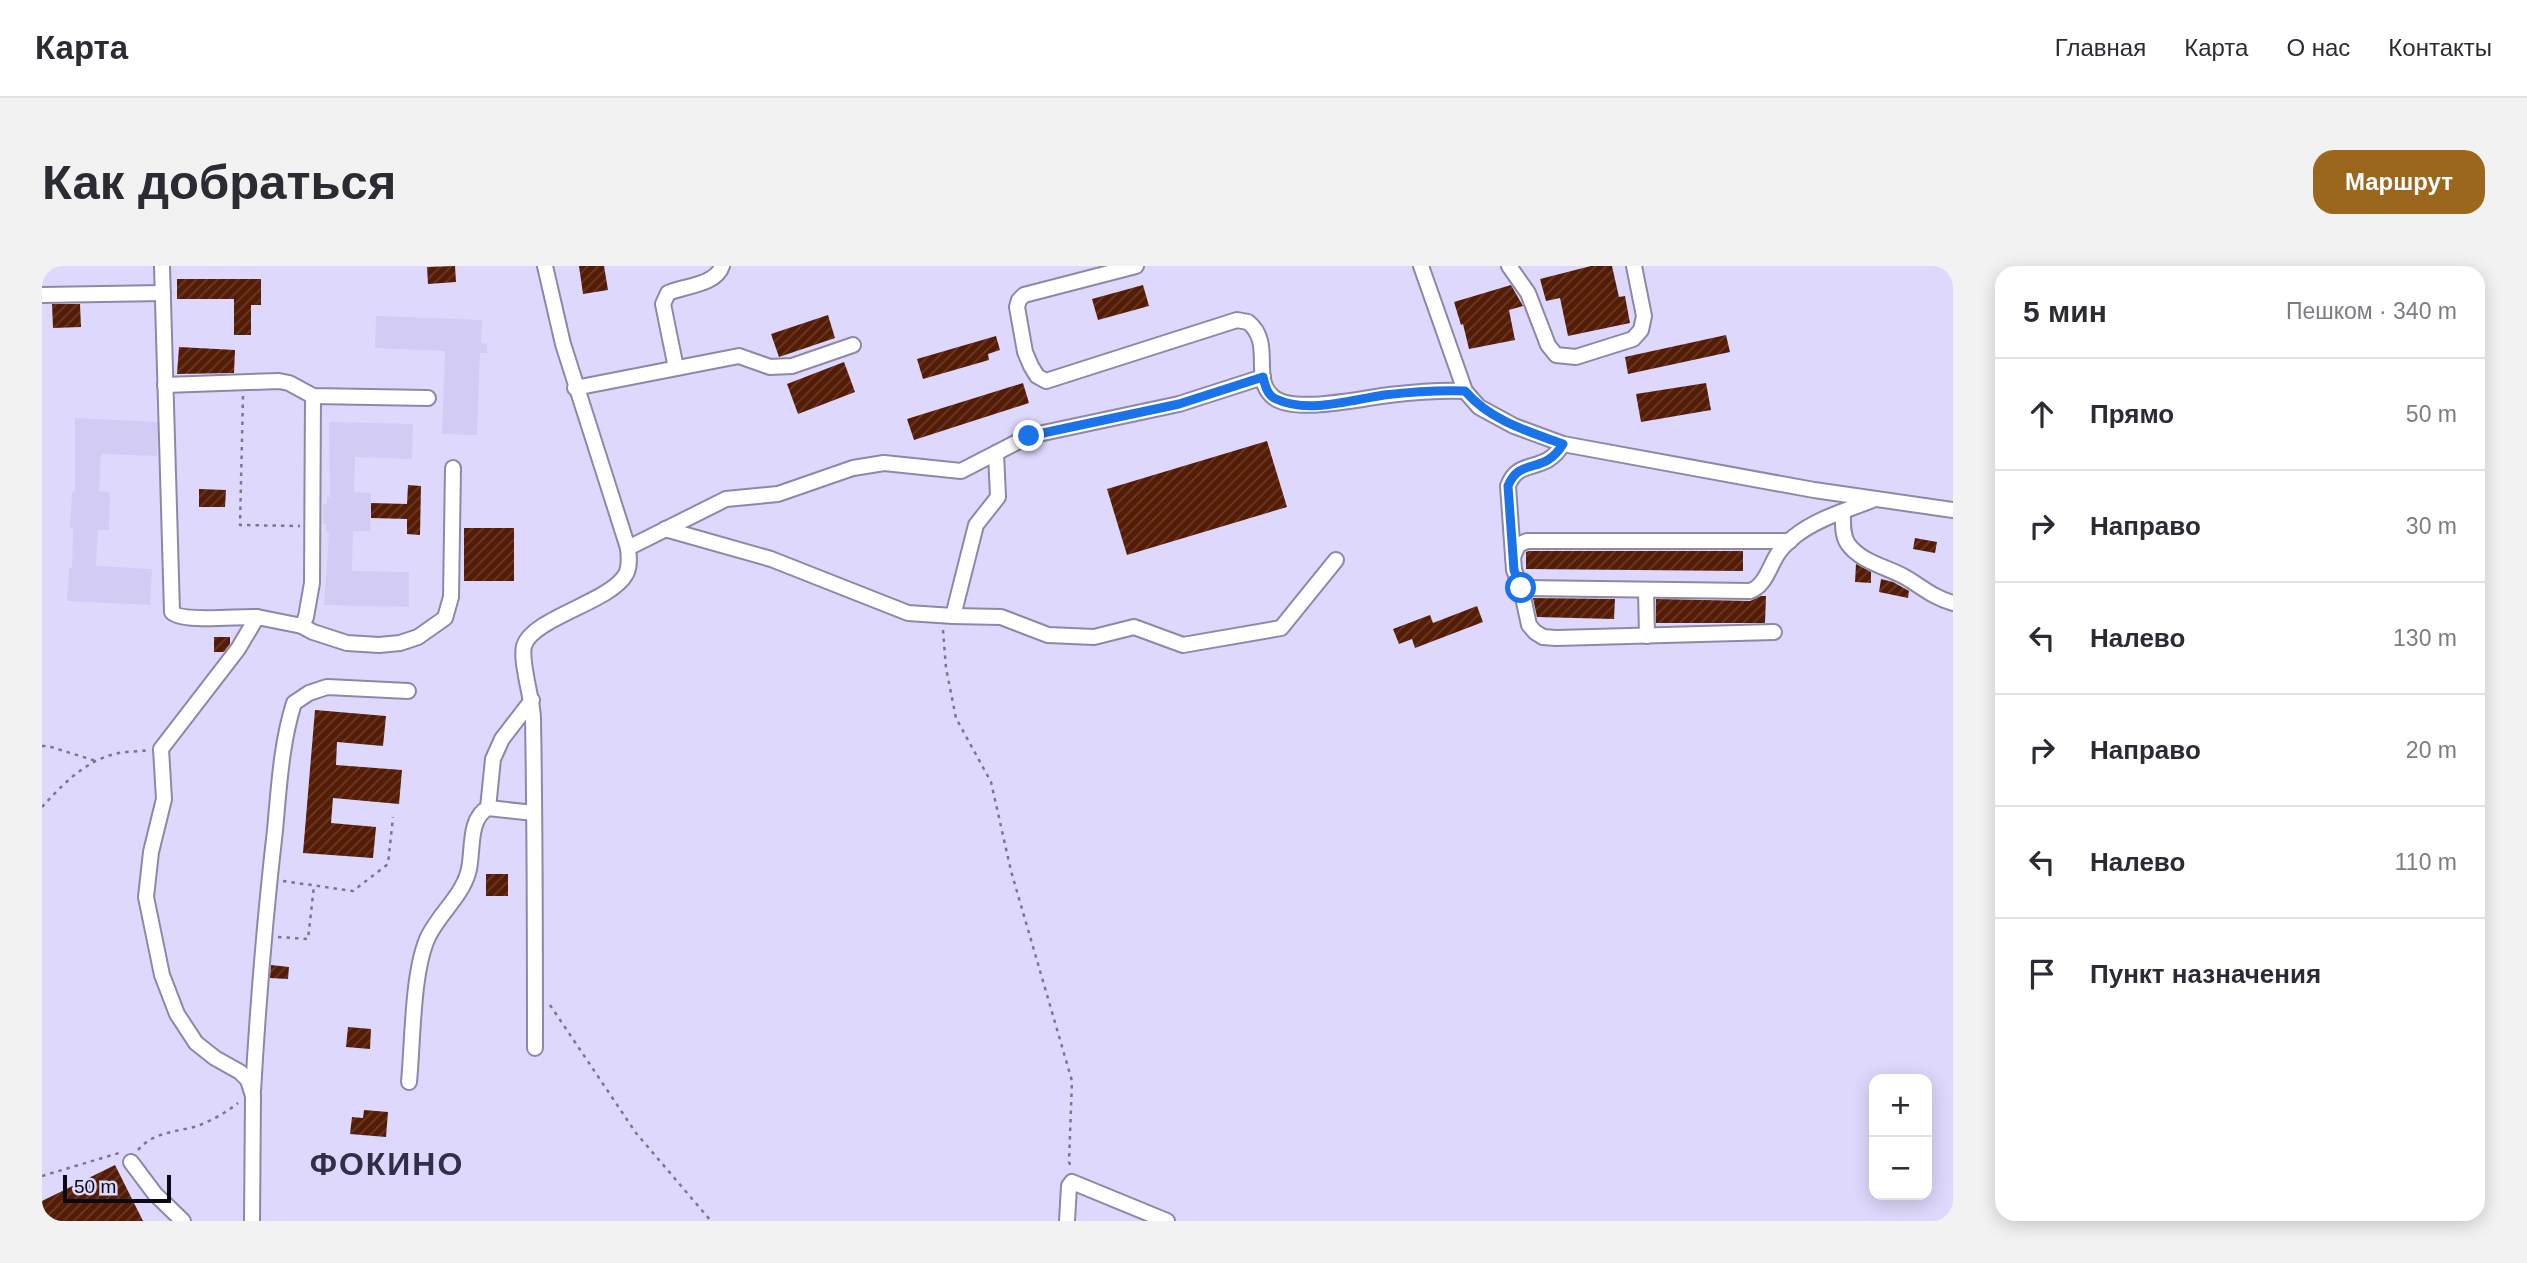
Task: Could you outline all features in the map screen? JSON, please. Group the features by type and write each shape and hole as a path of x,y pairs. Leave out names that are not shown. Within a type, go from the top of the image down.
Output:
{"street":[{"path":"162,266 172,612 178,617 257,617 302,626 347,643 379,645 400,643 418,637 446,618 451,597 453,468"},
{"path":"535,1048 532,700 523,649 527,638 616,586 626,575 629,563 628,548 575,388 553,309 545,266"},
{"path":"676,368 663,304 668,293 708,281 720,272 722,266"},
{"path":"1136,266 1024,295 1019,300 1017,307 1025,352 1037,376 1046,381 1055,380 1098,363 1237,320 1248,322 1261,338 1265,388 1273,398 1291,404 1325,404 1444,390 1465,391"},
{"path":"1422,266 1465,391 1479,407 1514,426 1563,444 1814,491 1953,510"},
{"path":"1509,266 1528,293 1548,345 1556,355 1576,357 1633,339 1641,330 1644,316 1634,266"},
{"path":"42,295 163,293"},
{"path":"575,388 739,356 770,368 792,366 853,345"},
{"path":"628,548 726,499 779,494 853,468 884,463 961,471 1029,436 1179,404 1263,377"},
{"path":"165,385 289,383 313,396 428,398"},
{"path":"302,626 312,583 313,396"},
{"path":"1563,444 1555,457 1544,464 1521,469 1512,475 1508,486 1514,570 1529,625 1535,632 1543,637 1556,638 1773,632"},
{"path":"953,616 976,524 998,497 996,453"},
{"path":"1521,588 1751,591 1756,589 1781,549 1790,541 1818,522 1876,499"},
{"path":"1843,512 1844,536 1849,546 1864,558 1906,578 1940,600 1953,603"},
{"path":"664,529 771,559 908,613 1001,617 1048,635 1094,637 1134,627 1183,645 1281,628 1336,560"},
{"path":"1513,559 1518,545 1527,541 1790,541"},
{"path":"1646,590 1647,636"},
{"path":"253,1096 248,1080 196,1043 177,1014 162,975 146,897 151,852 164,799 160,749 238,649 257,617"},
{"path":"252,1221 253,1096 259,976 285,737 294,704 309,693 327,687 408,691"},
{"path":"488,808 493,759 502,739 532,700"},
{"path":"409,1082 420,962 428,937 461,889 469,872 476,822 482,811 488,808 534,813"},
{"path":"131,1162 155,1194 183,1221"},
{"path":"1067,1221 1069,1186 1072,1182 1167,1221"}],"path":[{"path":"244,382 240,525 313,526"},
{"path":"953,616 943,628 946,667 956,718 991,782 1011,872 1072,1081 1069,1163 1077,1182"},
{"path":"42,746 96,761"},
{"path":"42,807 61,787 96,761 112,754 160,749"},
{"path":"269,879 352,891 388,864 393,817"},
{"path":"264,936 308,939 314,886"},
{"path":"549,1005 636,1133 711,1221"},
{"path":"42,1176 123,1152 131,1162 138,1150 150,1139 196,1126 253,1096"}],"shaded area":[{"path":"376,316 482,320 481,343 487,344 487,353 480,353 477,435 442,434 445,351 375,348"},
{"path":"75,418 158,422 157,456 101,454 99,491 110,492 109,530 98,530 96,566 152,569 150,605 67,601 69,568 72,567 73,528 70,528 72,493 75,492"},
{"path":"329,422 413,424 412,459 355,457 354,492 371,493 370,531 353,531 352,571 409,572 409,607 324,605 329,533 326,532 326,524 323,524 323,504 327,504 327,497 330,497"}],"building":[{"path":"455,266 456,282 428,284 427,267"},
{"path":"579,266 604,266 608,290 583,294"},
{"path":"1591,266 1612,266 1619,297 1625,296 1630,323 1568,336 1560,298 1546,301 1540,279"},
{"path":"177,279 261,279 261,305 251,305 251,335 234,335 234,299 177,299"},
{"path":"1143,285 1149,306 1098,320 1092,299"},
{"path":"1511,285 1523,306 1509,310 1515,340 1469,349 1454,302"},
{"path":"52,304 80,304 81,327 53,328"},
{"path":"828,315 835,338 779,357 771,334"},
{"path":"1726,335 1730,352 1628,374 1625,357"},
{"path":"996,336 1000,350 988,354 989,360 923,379 917,359"},
{"path":"179,347 235,350 234,373 177,374"},
{"path":"844,362 855,392 798,414 787,384"},
{"path":"1023,383 1029,403 914,440 907,419"},
{"path":"1706,383 1711,410 1641,422 1636,394"},
{"path":"1267,441 1287,507 1127,555 1107,489"},
{"path":"408,485 421,486 420,535 407,534 407,519 371,518 371,503 407,504"},
{"path":"199,489 226,490 225,507 199,507"},
{"path":"464,528 514,528 514,581 464,581"},
{"path":"1915,538 1937,542 1935,553 1913,549"},
{"path":"1743,551 1743,571 1526,569 1526,552"},
{"path":"1856,564 1871,572 1871,583 1855,582"},
{"path":"1881,579 1909,591 1908,598 1879,592"},
{"path":"1766,596 1765,623 1656,623 1656,599 1750,601"},
{"path":"1533,598 1615,599 1614,619 1537,617"},
{"path":"1477,606 1483,622 1415,648 1412,639 1399,644 1393,629 1430,615 1433,623"},
{"path":"214,637 230,637 230,644 224,652 214,652"},
{"path":"315,710 386,716 383,746 337,742 336,765 402,770 399,804 333,798 331,823 376,827 373,858 303,853"},
{"path":"486,874 508,874 508,896 486,896"},
{"path":"271,965 289,967 288,979 270,978"},
{"path":"348,1027 371,1029 370,1049 346,1047"},
{"path":"364,1110 388,1112 386,1137 350,1134 352,1117 363,1118"},
{"path":"115,1165 143,1221 42,1221 42,1201"}],"district":[{"name":"ФОКИНО","path":"387,1164"}],"route":[{"path":"1029,436 1179,404 1263,377 1265,388 1273,398 1291,404 1325,404 1444,390 1465,391 1479,407 1514,426 1563,444 1555,457 1544,464 1521,469 1512,475 1508,486 1514,570 1521,588"}]}
